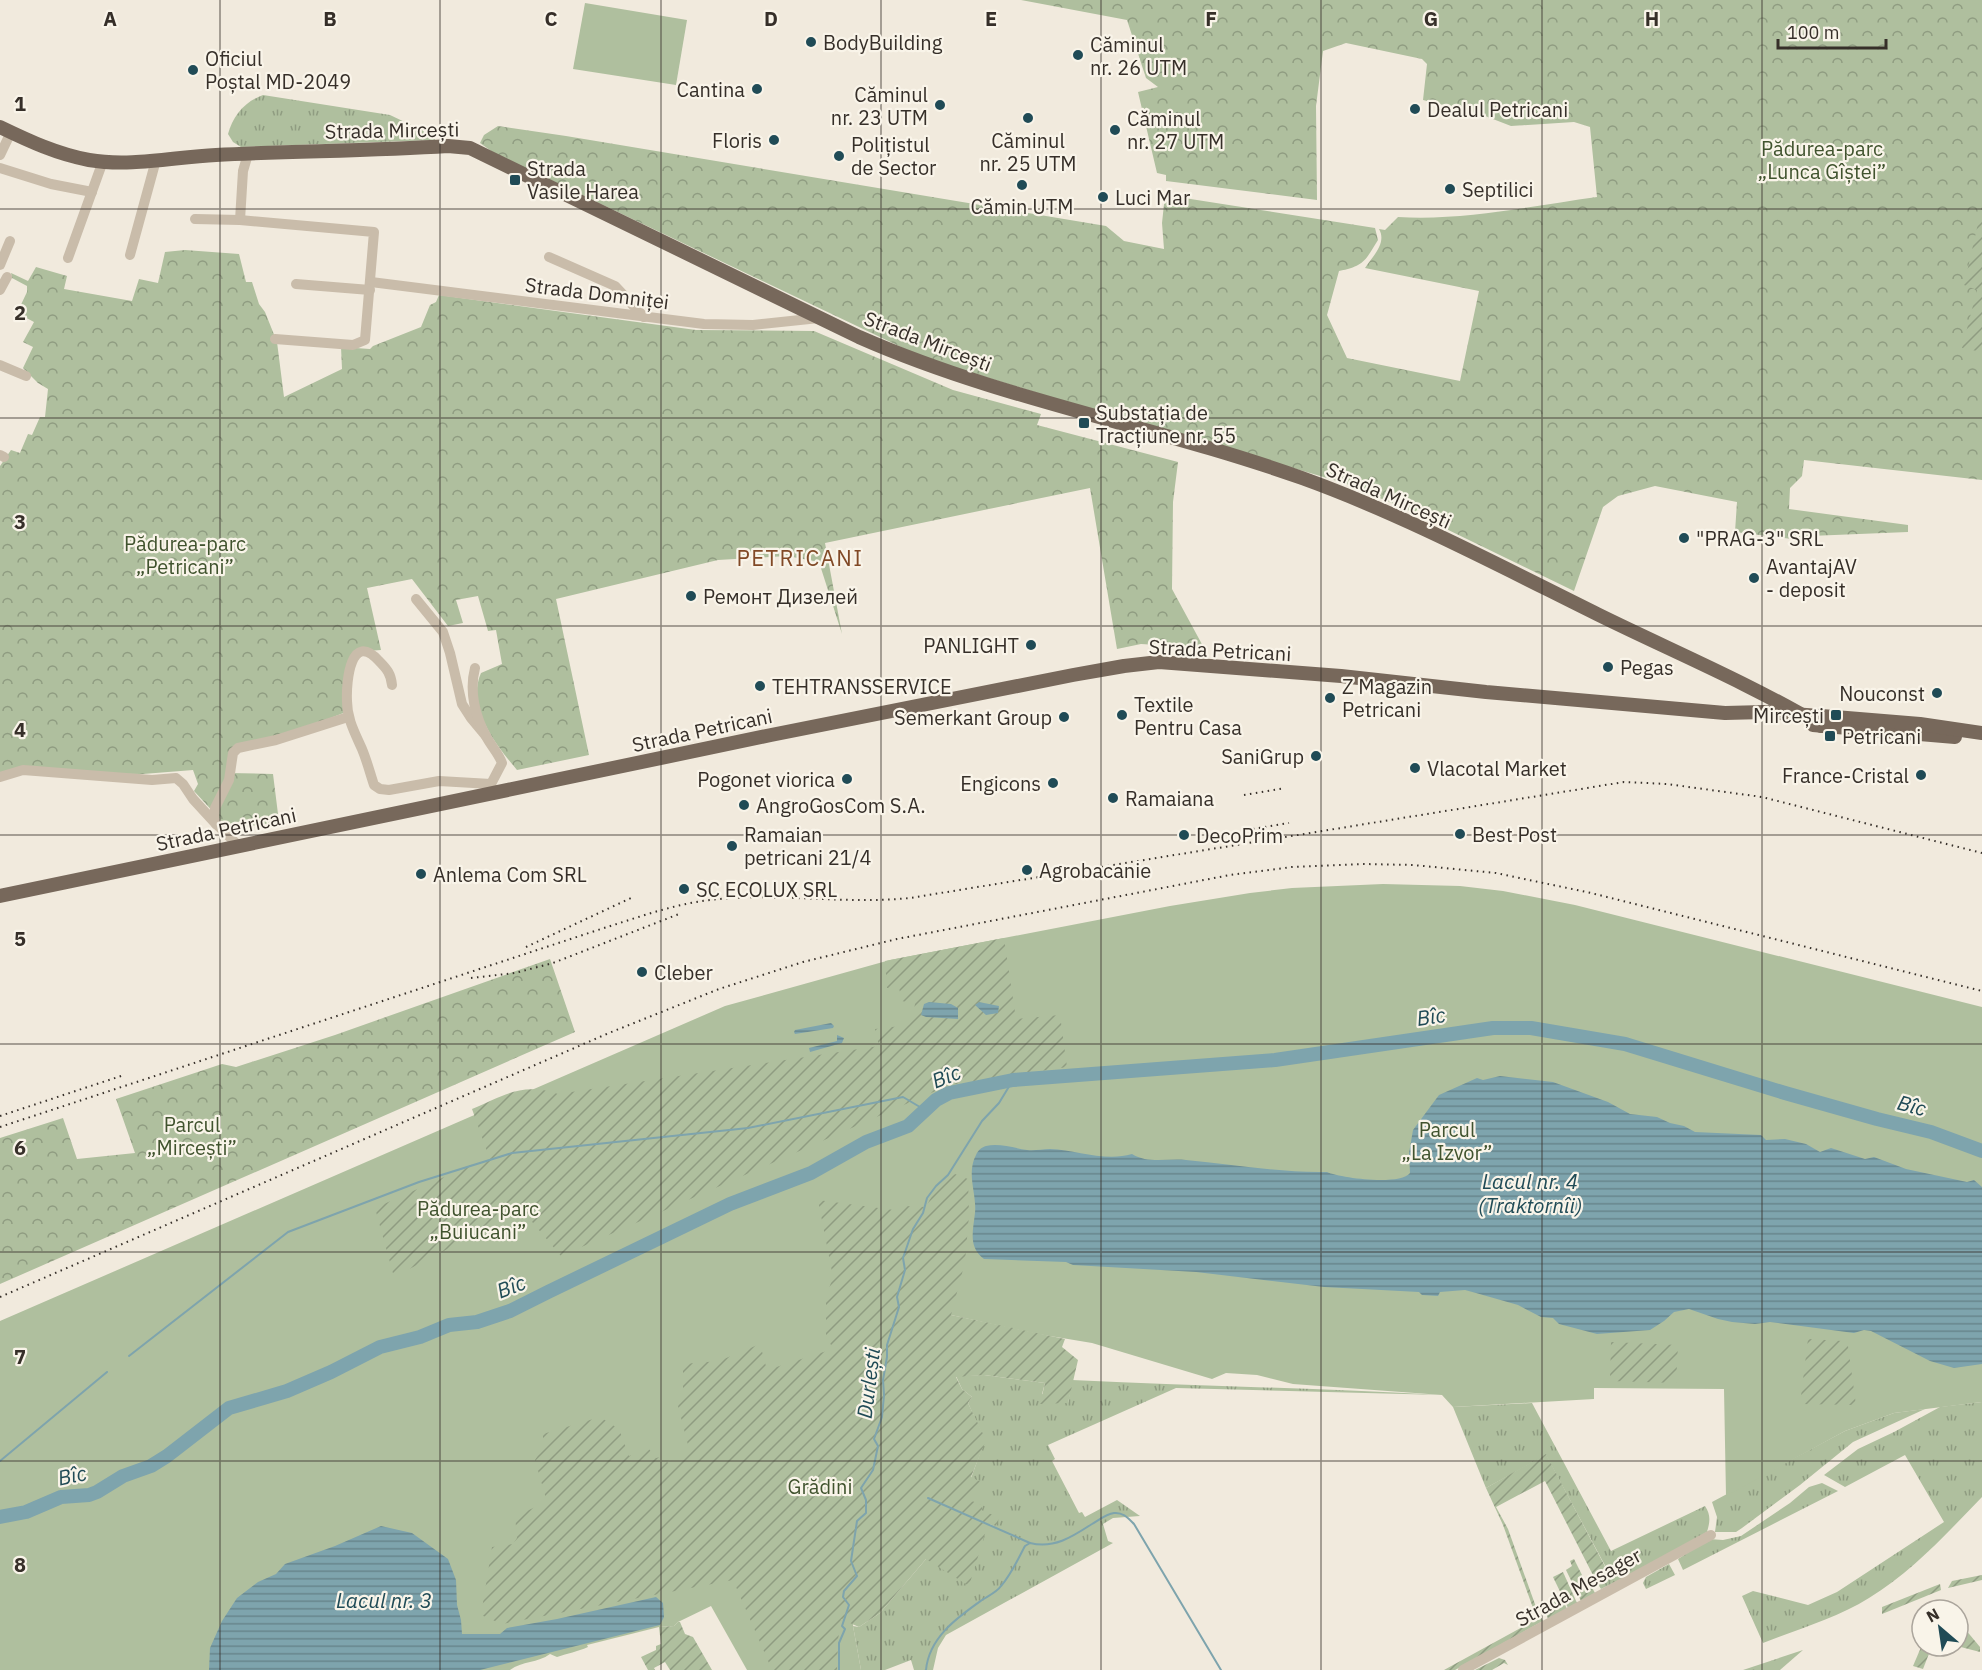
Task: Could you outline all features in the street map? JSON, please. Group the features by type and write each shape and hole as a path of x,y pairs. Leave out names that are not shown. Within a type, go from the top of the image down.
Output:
{"main road":[{"name":"Strada Mircești","path":"6,129 51,150 103,161 448,146 470,148 900,355 976,382 1303,478 1349,497 1694,659 1821,726"},
{"name":"Strada Petricani","path":"0,896 239,846 493,789 1073,675 1159,662 1341,676 1497,693 1740,714 1764,712 1920,724 1982,734"},
{"name":"Strada Petricani","path":"1740,714 1761,720 1946,737 1982,734"}],"street":[{"path":"0,154 6,129"},
{"path":"240,220 243,171 248,154"},
{"path":"130,255 156,160"},
{"path":"68,258 103,161"},
{"path":"0,168 51,184 92,192"},
{"path":"195,219 240,220 374,232 367,336 362,343 353,345 275,339"},
{"path":"0,265 10,241"},
{"path":"549,257 615,286 644,317"},
{"path":"0,290 7,277"},
{"name":"Strada Domniței","path":"296,284 371,286 704,324 753,324 819,318"},
{"path":"0,365 26,376"},
{"path":"392,685 387,670 373,654 364,651 357,654 348,678 348,717 374,785 380,789 389,790 439,781 493,789 502,763 459,696 445,636 416,599"},
{"path":"475,668 472,694 486,736"},
{"path":"216,824 215,808 229,780 233,753 238,748 276,740 348,717"},
{"path":"0,777 23,770 152,780 176,778 216,824 239,846"},
{"name":"Strada Mesager","path":"1463,1670 1711,1535"}],"green space":[{"name":"Pădurea-parc „Lunca Gîștei”","path":"1021,0 1982,0 1982,480 1804,460 1802,476 1790,488 1789,509 1908,525 1908,532 1810,536 1792,539 1735,532 1737,502 1655,486 1618,496 1603,507 1574,591 1401,507 1344,483 924,358 494,153 480,143 484,135 498,126 566,136 1106,226 1124,241 1164,249 1162,223 1165,195 1375,228 1378,240 1367,258 1359,265 1339,271 1327,315 1347,358 1460,381 1479,291 1365,268 1380,244 1379,229 1385,230 1398,217 1473,215 1597,197 1590,127 1574,122 1511,126 1480,114 1423,100 1427,64 1422,59 1346,43 1323,51 1316,106 1317,200 1166,181 1166,175 1157,173 1138,92 1158,87 1146,78 1127,20"},
{"path":"585,3 687,20 676,85 573,69"},
{"path":"263,95 390,115 434,136 435,140 241,147 233,142 228,134 230,127 245,106"},
{"path":"1982,206 1982,352 1962,348 1977,290 1964,285"},
{"name":"Pădurea-parc „Petricani”","path":"185,250 239,254 246,282 252,282 259,304 265,312 277,342 284,397 342,369 341,347 370,349 421,327 430,305 436,302 439,295 696,330 814,331 953,390 1041,414 1037,425 1178,462 1173,502 1172,589 1204,648 1141,644 1117,649 1090,488 825,543 842,634 819,562 787,556 718,560 556,599 589,755 517,770 492,737 480,712 477,699 477,686 481,673 502,664 496,630 488,631 478,596 456,600 463,623 448,626 412,579 367,588 381,650 354,652 346,712 297,731 231,749 228,773 273,774 279,822 229,829 194,791 198,784 193,770 143,774 0,773 0,466 11,450 20,453 28,434 32,435 40,417 45,417 48,389 38,383 23,368 33,347 23,342 34,322 17,313 27,292 27,286 12,278 11,273 28,281 36,267 67,276 64,289 132,301 139,279 158,283 165,252"},
{"name":"Parcul „La Izvor”","path":"1383,884 1460,886 1503,891 1575,905 1982,1007 1982,1402 1894,1413 1845,1431 1726,1496 1724,1389 1594,1388 1594,1399 1453,1407 1442,1395 1293,1384 1257,1375 1226,1373 1212,1379 1092,1343 951,1315 869,1513 853,1626 861,1670 747,1670 711,1606 674,1626 659,1627 587,1645 588,1647 584,1649 557,1657 550,1654 510,1670 0,1670 0,1321 725,1006 890,960 1170,906 1292,888"},
{"name":"Pădurea-parc „Buiucani”","path":"1004,938 1016,1019 1060,1015 1067,1067 949,1085 561,1256 522,1210 394,1277 375,1208 489,1157 472,1109 504,1095 524,1090 534,1089 558,1094 879,1046 875,1029 909,1025 915,1004 902,1001 899,988 887,988 885,961"},
{"name":"Parcul „Mircești”","path":"550,959 575,1032 0,1284 0,1138 63,1118 77,1159 135,1153 116,1099 222,1064 236,1067 335,1035"},
{"name":"Grădini","path":"955,1174 968,1179 969,1215 965,1262 951,1315 1065,1339 1062,1347 1078,1360 1068,1403 1040,1404 1045,1383 984,1375 956,1377 962,1389 972,1397 968,1403 986,1440 971,1477 981,1482 972,1501 982,1505 982,1511 999,1517 996,1526 988,1524 969,1586 926,1559 880,1613 859,1627 841,1619 837,1670 772,1670 733,1580 502,1624 481,1615 492,1547 513,1544 517,1538 515,1516 547,1502 535,1460 543,1447 543,1434 600,1417 619,1429 629,1456 649,1449 656,1458 664,1456 668,1463 681,1455 688,1445 678,1406 683,1393 683,1364 719,1361 760,1344 767,1370 833,1349 826,1335 826,1297 833,1277 818,1200 894,1210 905,1206 926,1207 936,1188"},
{"path":"1808,1339 1843,1341 1848,1346 1856,1405 1800,1404"},
{"path":"1611,1342 1678,1345 1676,1383 1610,1381"},
{"path":"984,1375 1045,1383 1042,1394 1068,1403 1072,1380 1442,1395 1176,1388 1048,1445 1055,1459 1052,1461 1079,1513 1082,1512 1085,1517 1117,1500 1140,1516 1113,1518 1103,1524 1108,1541 1113,1543 946,1635 938,1648 933,1670 914,1670 911,1660 885,1670 861,1670 853,1626 859,1627 880,1613 926,1559 988,1524 996,1526 972,1501 971,1478 985,1440 968,1403 972,1397 962,1389 956,1376"},
{"path":"1982,1402 1982,1497 1928,1551 1885,1588 1844,1612 1763,1643 1742,1596 1753,1591 1808,1605 1837,1592 1944,1522 1905,1455 1845,1487 1824,1475 1858,1449 1940,1407"},
{"path":"1532,1403 1611,1551 1705,1506 1709,1519 1707,1532 1648,1566 1601,1589 1596,1581 1609,1573 1546,1455 1486,1488 1453,1407"},
{"path":"1925,1409 1853,1442 1736,1532 1715,1532 1717,1517 1712,1502 1845,1431 1894,1413"},
{"path":"1546,1454 1609,1574 1596,1581 1545,1481 1496,1507 1508,1529 1543,1621 1455,1670 1444,1670 1537,1619 1503,1525 1486,1488"},
{"path":"1822,1483 1838,1491 1683,1570 1678,1559 1709,1539 1723,1540 1741,1536 1790,1503 1809,1487"},
{"path":"1574,1559 1587,1585 1590,1584 1595,1593 1581,1601 1566,1570 1572,1566 1570,1561"},
{"path":"1669,1564 1675,1575 1646,1589 1643,1583 1646,1577"},
{"path":"1563,1572 1577,1603 1568,1608 1553,1577"},
{"path":"1982,1575 1982,1580 1948,1588 1952,1581"},
{"path":"1940,1584 1941,1590 1921,1598 1910,1598 1910,1603 1882,1614 1882,1607"},
{"path":"1562,1598 1567,1609 1548,1619 1544,1607"},
{"path":"678,1622 685,1634 693,1637 712,1670 670,1670 665,1662 654,1668 655,1670 648,1670 641,1657 656,1650 656,1646 661,1644 659,1627 674,1626"},
{"path":"1970,1635 1980,1647 1980,1652 1970,1649"},
{"path":"1803,1650 1780,1670 1743,1670"},
{"path":"1499,1658 1505,1660 1508,1665 1504,1663 1492,1670 1475,1670"},
{"path":"1916,1658 1927,1658 1923,1669 1913,1666"}],"water":[{"path":"929,1002 951,1004 958,1008 958,1019 921,1015 924,1004"},
{"path":"979,1002 999,1006 998,1013 986,1015 975,1005"},
{"path":"831,1023 833,1028 795,1034 794,1032 795,1030"},
{"path":"837,1035 844,1038 842,1043 810,1052 809,1048 837,1041"},
{"name":"Lacul nr. 4 (Traktornîi)","path":"1500,1076 1553,1082 1608,1102 1630,1114 1657,1117 1695,1132 1761,1135 1766,1140 1785,1139 1806,1144 1820,1152 1831,1148 1865,1159 1874,1157 1906,1169 1967,1182 1974,1180 1982,1187 1982,1364 1954,1368 1930,1361 1871,1331 1864,1330 1854,1333 1770,1322 1755,1324 1732,1322 1689,1309 1674,1312 1650,1330 1597,1334 1559,1324 1553,1318 1541,1317 1518,1305 1465,1290 1440,1292 1438,1296 1422,1295 1419,1292 1324,1287 1196,1272 1073,1265 1066,1262 984,1259 974,1244 975,1206 972,1169 977,1153 985,1146 1001,1145 1030,1150 1050,1149 1112,1157 1132,1154 1151,1160 1186,1160 1274,1170 1327,1172 1344,1177 1370,1180 1395,1179 1410,1173 1409,1153 1413,1130 1439,1095 1477,1078 1483,1080"},
{"name":"Lacul nr. 3","path":"381,1526 412,1533 448,1559 456,1580 462,1634 500,1634 507,1628 656,1597 663,1603 664,1617 660,1625 480,1670 209,1670 210,1648 222,1621 237,1598 258,1582 276,1574 285,1564"}],"waterway":[{"name":"Bîc","path":"0,1517 26,1512 61,1497 89,1495 97,1492 123,1476 151,1466 167,1456 229,1408 287,1391 380,1347 420,1337 449,1325 477,1322 510,1311 730,1204 811,1173 866,1142 908,1126 936,1100 949,1093 1013,1080 1275,1060 1493,1028 1531,1028 1625,1044 1785,1093 1931,1132 1982,1151"},
{"name":"Durlești","path":"839,1670 839,1643 845,1629 842,1626 849,1605 843,1597 844,1591 857,1576 851,1561 857,1521 866,1513 866,1500 861,1488 873,1470 878,1446 874,1439 882,1417 887,1345 899,1307 897,1297 905,1270 903,1258 913,1229 923,1213 927,1198 948,1175 982,1121 999,1103 1013,1080"},
{"path":"129,1356 288,1232 419,1182 512,1153 748,1128 903,1097 925,1110"},
{"path":"0,1461 107,1372"},
{"path":"928,1498 1030,1543"},
{"path":"926,1670 928,1658 946,1629 1005,1582 1025,1546 1030,1543 1047,1544 1062,1541 1105,1516 1117,1513 1125,1516 1134,1524 1221,1670"}],"railway":[{"path":"0,1127 604,928 665,909 702,901 754,897 858,900 910,898 1624,782 1667,784 1762,797 1982,853"},
{"path":"1244,795 1285,788"},
{"path":"1247,830 1289,823"},
{"path":"0,1297 609,1033 719,989 803,962 897,939 1230,875 1292,867 1363,864 1413,865 1496,873 1591,893 1982,991"},
{"path":"526,947 631,898"},
{"path":"471,978 515,973 553,963 679,914"},
{"path":"0,1116 124,1075"}],"place":[{"name":"BodyBuilding","path":"811,42"},
{"name":"Căminul nr. 26 UTM","path":"1078,55"},
{"name":"Oficiul Poștal MD-2049","path":"193,70"},
{"name":"Cantina","path":"757,89"},
{"name":"Căminul nr. 23 UTM","path":"940,105"},
{"name":"Dealul Petricani","path":"1415,109"},
{"name":"Căminul nr. 25 UTM","path":"1028,118"},
{"name":"Căminul nr. 27 UTM","path":"1115,130"},
{"name":"Floris","path":"774,140"},
{"name":"Polițistul de Sector","path":"839,156"},
{"name":"Strada Vasile Harea","path":"515,180"},
{"name":"Cămin UTM","path":"1022,185"},
{"name":"Septilici","path":"1450,189"},
{"name":"Luci Mar","path":"1103,197"},
{"name":"Substația de Tracțiune nr. 55","path":"1084,423"},
{"name":"\"PRAG-3\" SRL","path":"1684,538"},
{"name":"AvantajAV - deposit","path":"1754,578"},
{"name":"Ремонт Дизелей","path":"691,596"},
{"name":"PANLIGHT","path":"1031,645"},
{"name":"Pegas","path":"1608,667"},
{"name":"TEHTRANSSERVICE","path":"760,686"},
{"name":"Nouconst","path":"1937,693"},
{"name":"Z Magazin Petricani","path":"1330,698"},
{"name":"Textile Pentru Casa","path":"1122,715"},
{"name":"Mircești","path":"1836,715"},
{"name":"Semerkant Group","path":"1064,717"},
{"name":"Petricani","path":"1830,736"},
{"name":"SaniGrup","path":"1316,756"},
{"name":"Vlacotal Market","path":"1415,768"},
{"name":"France-Cristal","path":"1921,775"},
{"name":"Pogonet viorica","path":"847,779"},
{"name":"Engicons","path":"1053,783"},
{"name":"Ramaiana","path":"1113,798"},
{"name":"AngroGosCom S.A.","path":"744,805"},
{"name":"Best Post","path":"1460,834"},
{"name":"DecoPrim","path":"1184,835"},
{"name":"Ramaian petricani 21/4","path":"732,846"},
{"name":"Agrobacanie","path":"1027,870"},
{"name":"Anlema Com SRL","path":"421,874"},
{"name":"SC ECOLUX SRL","path":"684,889"},
{"name":"Cleber","path":"642,972"}],"district":[{"name":"PETRICANI","path":"800,557"}]}
